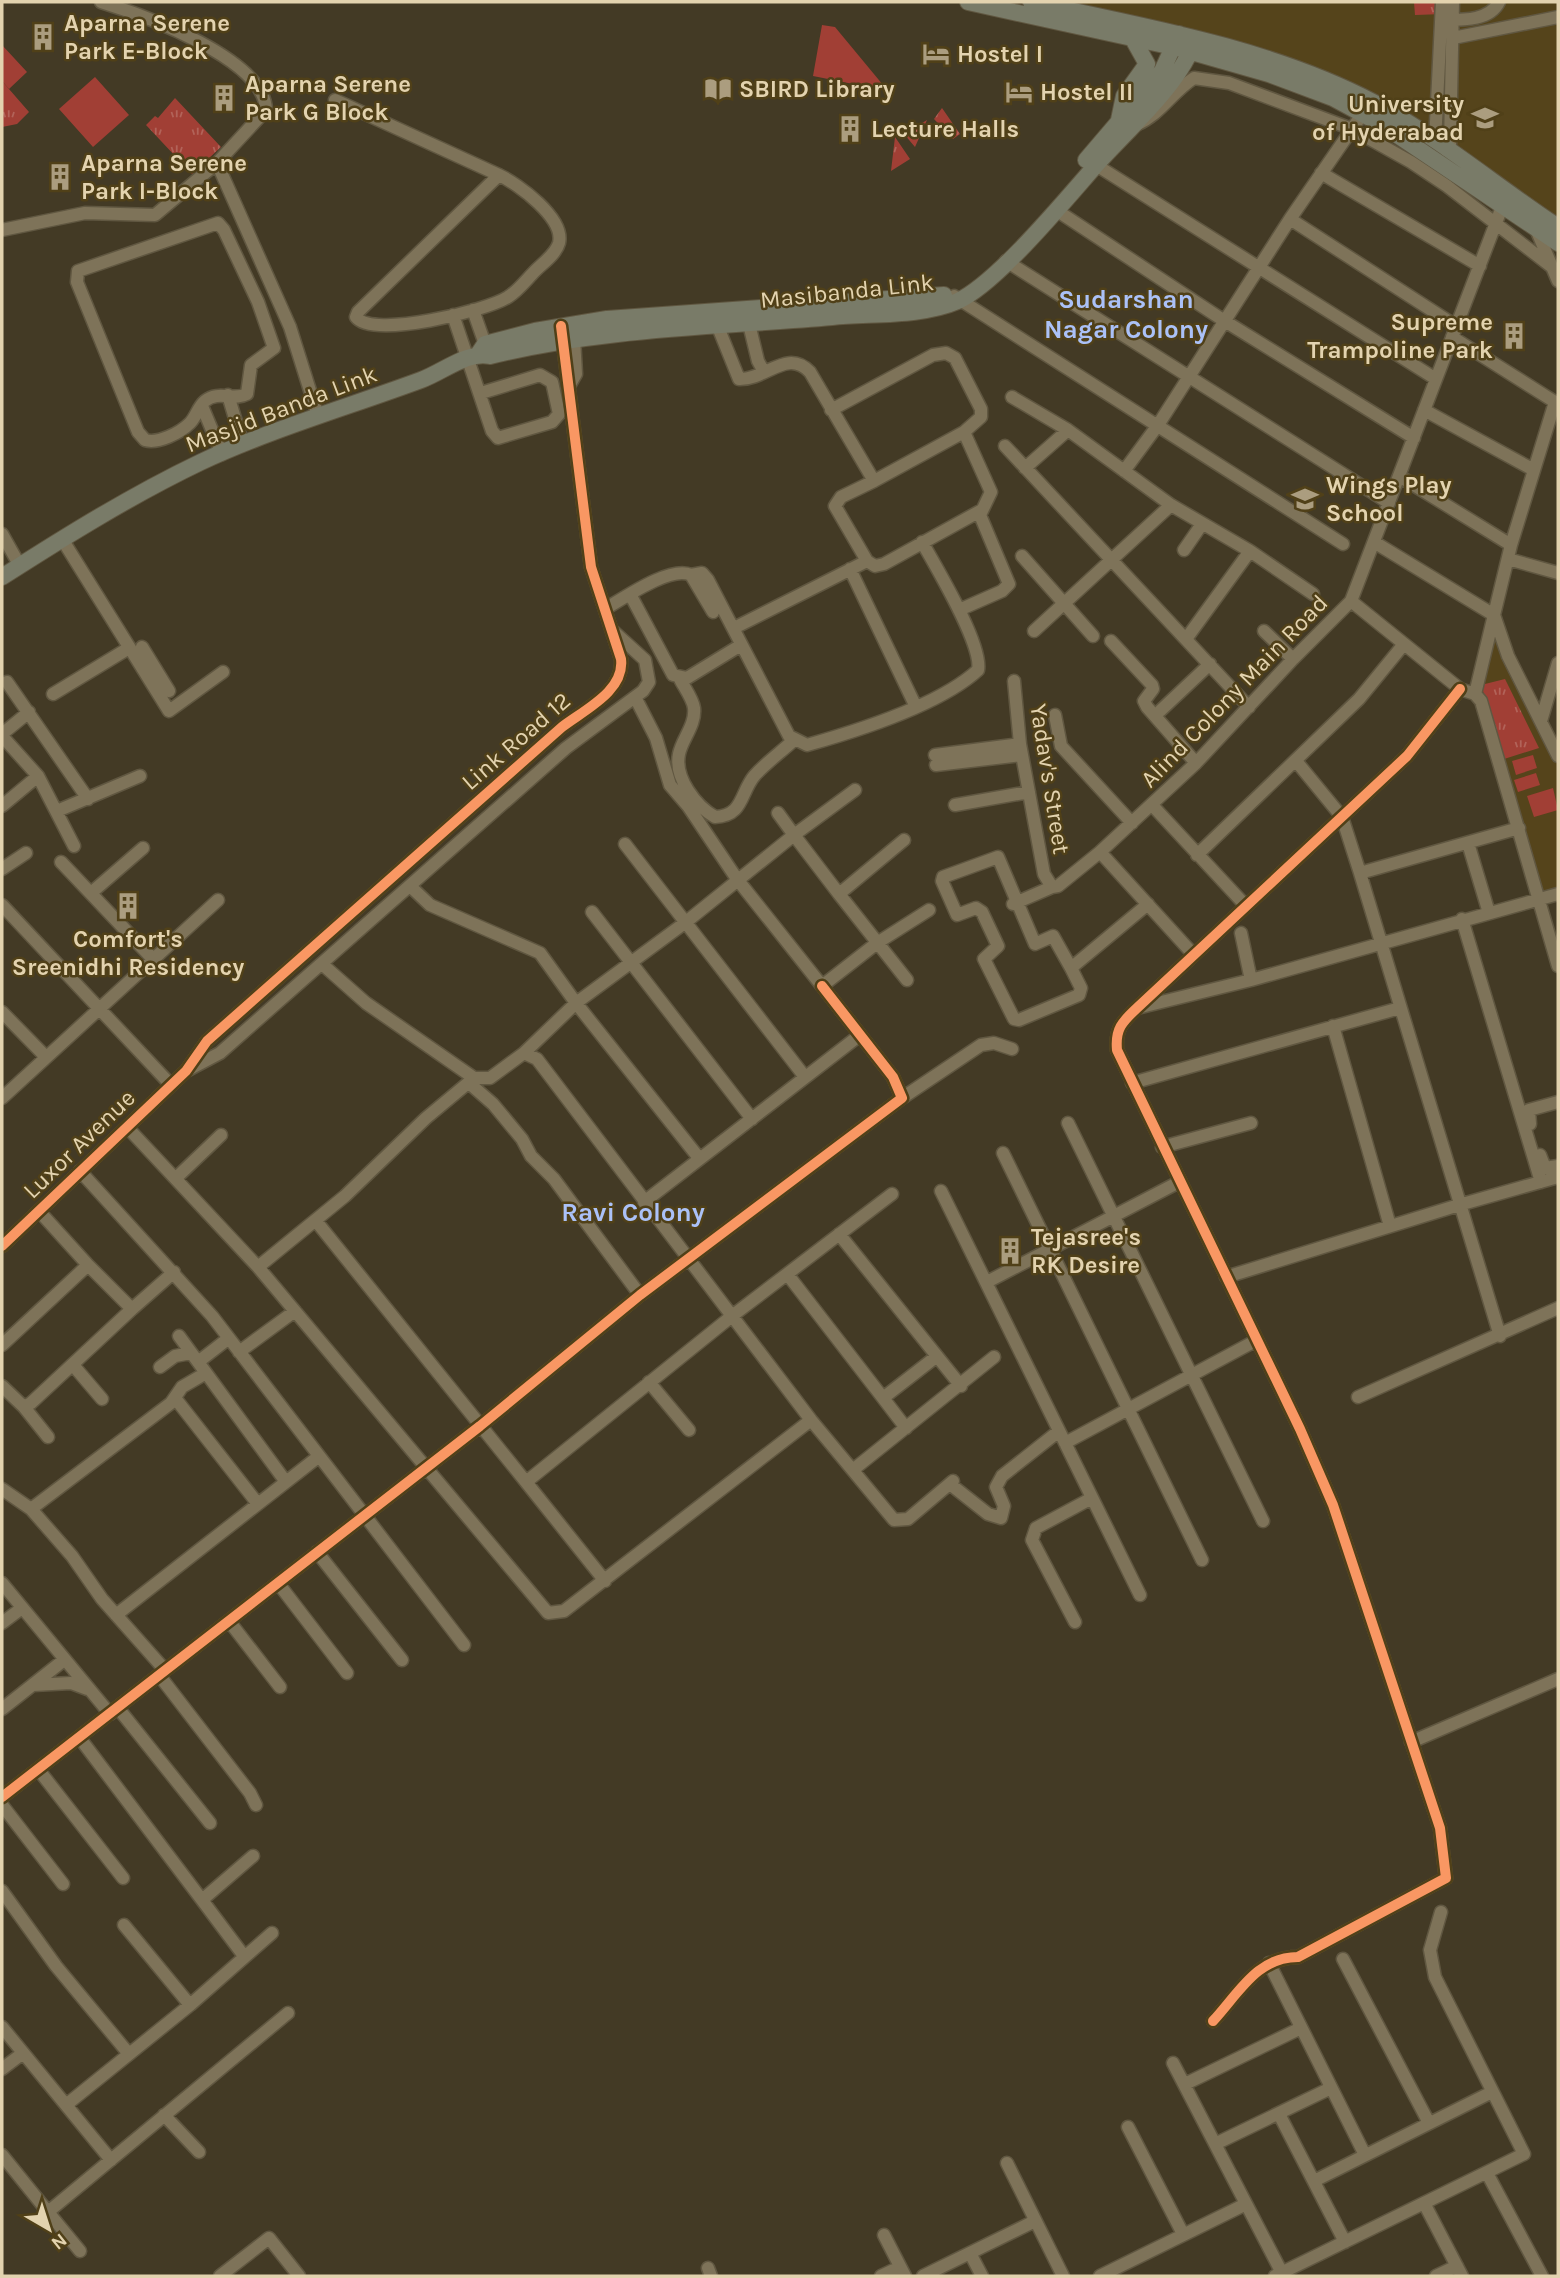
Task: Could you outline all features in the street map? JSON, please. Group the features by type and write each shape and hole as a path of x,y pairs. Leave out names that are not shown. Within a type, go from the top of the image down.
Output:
{"main road":[{"path":"968,2 1133,39 1185,43 1298,84 1363,113 1558,243"},
{"path":"1031,2 1185,43 1276,63 1341,87 1391,112 1558,227"},
{"path":"1124,125 1124,96 1147,64 1133,39"},
{"path":"954,297 1124,125 1185,43"},
{"name":"Masibanda Link","path":"513,350 566,334 718,327 954,297 1006,261 1096,165 1124,125"},
{"path":"477,352 644,315 897,306"},
{"name":"Masjid Banda Link","path":"2,577 62,539 184,471 222,454 318,416 424,379 477,352 490,356 513,350"}],"street":[{"path":"2,230 85,213 155,215 216,163 266,110 266,101 260,92 224,55 201,41 101,2"},
{"path":"1442,2 1447,20 1453,38 1450,144 1441,146 1447,20 1452,2"},
{"path":"1447,20 1481,17 1491,13 1499,2"},
{"path":"1453,38 1558,17"},
{"path":"1124,125 1154,117 1180,87 1194,78 1228,83 1352,129 1411,162 1552,267"},
{"path":"335,100 499,175 521,186 556,226 560,241 552,254 510,296 453,316 372,326 361,323 356,317 499,175"},
{"path":"1124,471 1158,425 1223,320 1363,113"},
{"path":"216,163 290,327 318,416"},
{"path":"1096,165 1436,379"},
{"path":"1321,173 1480,265"},
{"name":"Alind Colony Main Road","path":"1015,903 1100,852 1196,763 1351,601 1502,207"},
{"path":"1056,210 1223,320 1414,438"},
{"path":"1290,219 1555,402 1511,545 1475,694 1485,713 1558,966"},
{"path":"218,223 230,242 274,341 272,352 251,365 247,394 228,395 217,395 202,406 191,423 180,431 159,440 145,440 138,432 76,282 78,271 218,223"},
{"path":"1536,229 1558,281"},
{"path":"1006,261 1389,503"},
{"path":"954,297 1343,544"},
{"path":"473,310 481,393 492,431 498,438 552,422 559,414 552,382 540,375 481,393"},
{"path":"453,316 477,352"},
{"path":"749,324 758,361 764,372"},
{"path":"718,327 739,379 750,379 789,361 803,365 874,481"},
{"name":"Link Road 12","path":"186,1072 195,1055 217,1032 551,736 618,681 622,669 621,659 591,567 569,386 576,374 566,334"},
{"path":"831,410 933,355 946,353 955,358 981,409 981,418 964,432 841,497 835,506 867,561 875,566 884,564 982,510"},
{"path":"228,395 243,445"},
{"path":"1012,397 1068,430 1171,505 1250,551 1313,594"},
{"path":"202,406 222,454"},
{"path":"1424,410 1534,470"},
{"path":"1025,468 1068,430"},
{"path":"958,610 1002,592 1009,584 980,515 989,499 989,486 964,432"},
{"path":"1005,446 1249,707"},
{"path":"1399,476 1511,545"},
{"path":"1034,631 1171,505"},
{"path":"1184,550 1202,524"},
{"path":"62,539 166,693 169,711 223,672"},
{"path":"3,541 20,566"},
{"path":"605,609 671,573 691,575 698,572 705,576 793,740 807,745 916,707 955,688 978,670 976,651 922,542"},
{"path":"1374,542 1494,615 1508,656 1558,756"},
{"path":"1186,639 1250,551"},
{"path":"1022,556 1093,636"},
{"path":"1508,559 1558,573"},
{"path":"734,628 867,561"},
{"path":"850,569 916,707"},
{"path":"691,575 713,612"},
{"path":"630,594 673,675 680,679 694,707 692,722 678,761 681,776 696,801 708,813 722,817 741,805 753,777 793,740"},
{"path":"1351,601 1460,689 1475,694"},
{"name":"Link Road 12","path":"186,1072 220,1053 566,748 635,697 649,682 649,671 636,649 612,629"},
{"path":"1264,631 1293,659"},
{"path":"1111,641 1152,685 1153,689 1144,704 1196,763"},
{"path":"1197,855 1359,699 1404,644"},
{"path":"680,679 687,678 741,645"},
{"path":"53,694 136,647"},
{"path":"1541,722 1558,663"},
{"path":"1160,711 1210,664"},
{"name":"Yadav's Street","path":"1014,681 1021,749 1050,884"},
{"path":"6,682 88,799"},
{"path":"1213,2021 1256,1969 1281,1957 1298,1957 1446,1878 1440,1828 1333,1505 1257,1340 1132,1083 1117,1050 1116,1038 1120,1024 1407,756 1460,689"},
{"path":"635,697 657,743 670,785 688,806 737,879 893,1077 902,1098"},
{"path":"29,712 2,735 38,776 74,846"},
{"path":"1055,715 1061,746 1132,822"},
{"path":"657,743 683,742"},
{"path":"936,760 1021,749"},
{"path":"662,760 678,761"},
{"path":"1296,761 1342,817 1500,1336"},
{"path":"2,806 38,776"},
{"path":"57,811 141,776"},
{"path":"258,1267 316,1221 426,1118 472,1080 490,1079 524,1053 576,1003 686,922 737,879 855,790"},
{"path":"955,806 1029,792"},
{"path":"1152,805 1246,906"},
{"path":"778,813 907,980"},
{"path":"1360,873 1519,828"},
{"path":"839,894 904,840"},
{"path":"1468,842 1489,913"},
{"path":"625,844 805,1077"},
{"path":"91,893 143,848"},
{"path":"1100,852 1193,954"},
{"path":"2,869 26,853"},
{"path":"995,856 1000,860 1015,903 1034,944 1053,936 1071,968 1082,988 1079,995 1019,1020 1014,1019 984,959 998,946 982,912 976,908 957,915 942,881 951,872 995,856"},
{"path":"61,862 152,958"},
{"path":"410,886 430,905 540,953 576,1003 699,1158"},
{"path":"1137,1008 1251,980 1558,894"},
{"path":"2,1098 218,900"},
{"path":"1071,968 1148,904"},
{"path":"2,905 171,1085"},
{"path":"822,986 877,943 929,910"},
{"path":"592,912 752,1119"},
{"path":"1462,919 1541,1182"},
{"path":"1241,933 1251,980"},
{"path":"322,964 366,1003 472,1080 522,1139 531,1156 554,1179 640,1296"},
{"path":"1132,1083 1400,1007"},
{"path":"2,1012 46,1057"},
{"path":"1333,1026 1390,1226"},
{"path":"643,1202 860,1035"},
{"path":"2,1797 480,1426 640,1296 902,1098 981,1045 994,1043 1012,1049"},
{"path":"524,1053 537,1059 811,1420 894,1520 908,1519 952,1483 988,1514 1001,1518 1004,1506 996,1486 1002,1476 1062,1437 1129,1408 1257,1340"},
{"name":"Luxor Avenue","path":"2,1246 186,1072"},
{"path":"1558,1102 1528,1112 1543,1166 1558,1166"},
{"path":"1068,1123 1264,1521"},
{"path":"1162,1147 1251,1123"},
{"path":"127,1127 258,1267 548,1614 565,1611 811,1420"},
{"path":"176,1178 221,1135"},
{"path":"1003,1153 1052,1248 1202,1560"},
{"path":"80,1171 174,1272 229,1338 318,1457 366,1513 464,1645"},
{"path":"1226,1277 1558,1177"},
{"path":"987,1282 1179,1182"},
{"path":"942,1191 1140,1595"},
{"path":"526,1482 732,1316 892,1194"},
{"path":"39,1211 132,1309"},
{"path":"316,1221 605,1581"},
{"path":"839,1234 961,1386"},
{"path":"2,1345 88,1265"},
{"path":"24,1407 174,1272"},
{"path":"788,1275 906,1428"},
{"path":"1358,1397 1558,1308"},
{"path":"239,1352 295,1311"},
{"path":"179,1336 286,1482"},
{"path":"31,1508 175,1398 198,1363 229,1338"},
{"path":"160,1367 175,1356 198,1363"},
{"path":"883,1398 937,1356"},
{"path":"854,1469 994,1357"},
{"path":"72,1365 102,1399"},
{"path":"649,1382 689,1430"},
{"path":"2,1387 24,1407 48,1437"},
{"path":"175,1398 258,1504"},
{"path":"116,1615 318,1457"},
{"path":"2,1489 31,1508 162,1672 256,1805"},
{"path":"1076,1622 1032,1540 1036,1528 1092,1498"},
{"path":"317,1552 402,1660"},
{"path":"2,1583 64,1660 90,1690 114,1711 210,1823"},
{"path":"278,1583 347,1673"},
{"path":"2,1623 22,1608"},
{"path":"229,1621 280,1687"},
{"path":"2,1709 64,1660"},
{"path":"1411,1742 1558,1679"},
{"path":"32,1685 71,1682 90,1690"},
{"path":"79,1737 244,1956"},
{"path":"38,1769 123,1878"},
{"path":"2,1805 63,1884"},
{"path":"202,1900 253,1856"},
{"path":"2,1891 56,1966 129,2054"},
{"path":"1173,2063 1246,2204 1279,2275 1524,2154 1435,1977 1430,1950 1441,1912"},
{"path":"124,1926 190,2005"},
{"path":"66,2105 190,2005 272,1933"},
{"path":"1343,1959 1429,2123"},
{"path":"1269,1963 1365,2155"},
{"path":"48,2212 288,2012"},
{"path":"2,2027 111,2160"},
{"path":"1185,2084 1301,2028"},
{"path":"2,2069 23,2053"},
{"path":"1215,2144 1331,2088"},
{"path":"1314,2181 1492,2092"},
{"path":"1279,2114 1345,2242"},
{"path":"164,2115 199,2152"},
{"path":"1128,2127 1183,2234"},
{"path":"2,2155 80,2251"},
{"path":"1007,2162 1063,2276"},
{"path":"1487,2173 1542,2276"},
{"path":"1424,2203 1459,2271 1436,2276"},
{"path":"1100,2276 1246,2204"},
{"path":"923,2276 1035,2221"},
{"path":"881,2276 902,2272 884,2235"},
{"path":"220,2276 270,2238 299,2276"},
{"path":"971,2253 982,2276"}],"shaded area":[{"name":"University of Hyderabad","path":"1074,2 1558,2 1558,219 1339,80 1261,48"},
{"path":"1494,615 1558,756 1558,894 1538,900 1475,694"}],"green space":[{"path":"1414,2 1443,2 1443,14 1415,15"},
{"path":"822,25 835,27 888,91 813,76"},
{"path":"2,45 27,72 9,89 2,81"},
{"path":"95,77 129,115 93,147 59,109"},
{"path":"2,81 29,112 17,124 2,127"},
{"path":"175,98 221,147 192,174 146,125 155,116 158,118"},
{"path":"942,108 960,134 953,139 934,119"},
{"path":"927,120 915,147 904,134"},
{"path":"895,137 910,159 891,171"},
{"path":"1505,679 1539,748 1504,759 1481,685"},
{"path":"1533,755 1537,768 1516,775 1512,761"},
{"path":"1536,773 1540,785 1518,792 1514,780"},
{"path":"1553,788 1558,810 1534,817 1527,796"}],"cycle path":[{"path":"2,1246 186,1071 207,1041 562,727 601,699 617,681 621,659 591,567 561,326"},
{"path":"1213,2021 1250,1978 1271,1963 1298,1957 1446,1878 1440,1828 1333,1505 1300,1429 1117,1050 1117,1037 1121,1026 1132,1013 1407,756 1460,689"},
{"path":"2,1797 480,1426 640,1295 902,1098 893,1077 822,986"}],"place":[{"name":"Aparna Serene Park E-Block","path":"43,37"},
{"name":"Hostel I","path":"936,54"},
{"name":"SBIRD Library","path":"718,89"},
{"name":"Hostel II","path":"1019,92"},
{"name":"Aparna Serene Park G Block","path":"224,98"},
{"name":"University of Hyderabad","path":"1485,118"},
{"name":"Lecture Halls","path":"850,129"},
{"name":"Aparna Serene Park I-Block","path":"60,177"},
{"name":"Supreme Trampoline Park","path":"1514,336"},
{"name":"Wings Play School","path":"1305,499"},
{"name":"Comfort's Sreenidhi Residency","path":"128,906"},
{"name":"Tejasree's RK Desire","path":"1010,1251"}],"district":[{"name":"Sudarshan Nagar Colony","path":"1126,314"},
{"name":"Ravi Colony","path":"633,1212"}]}
